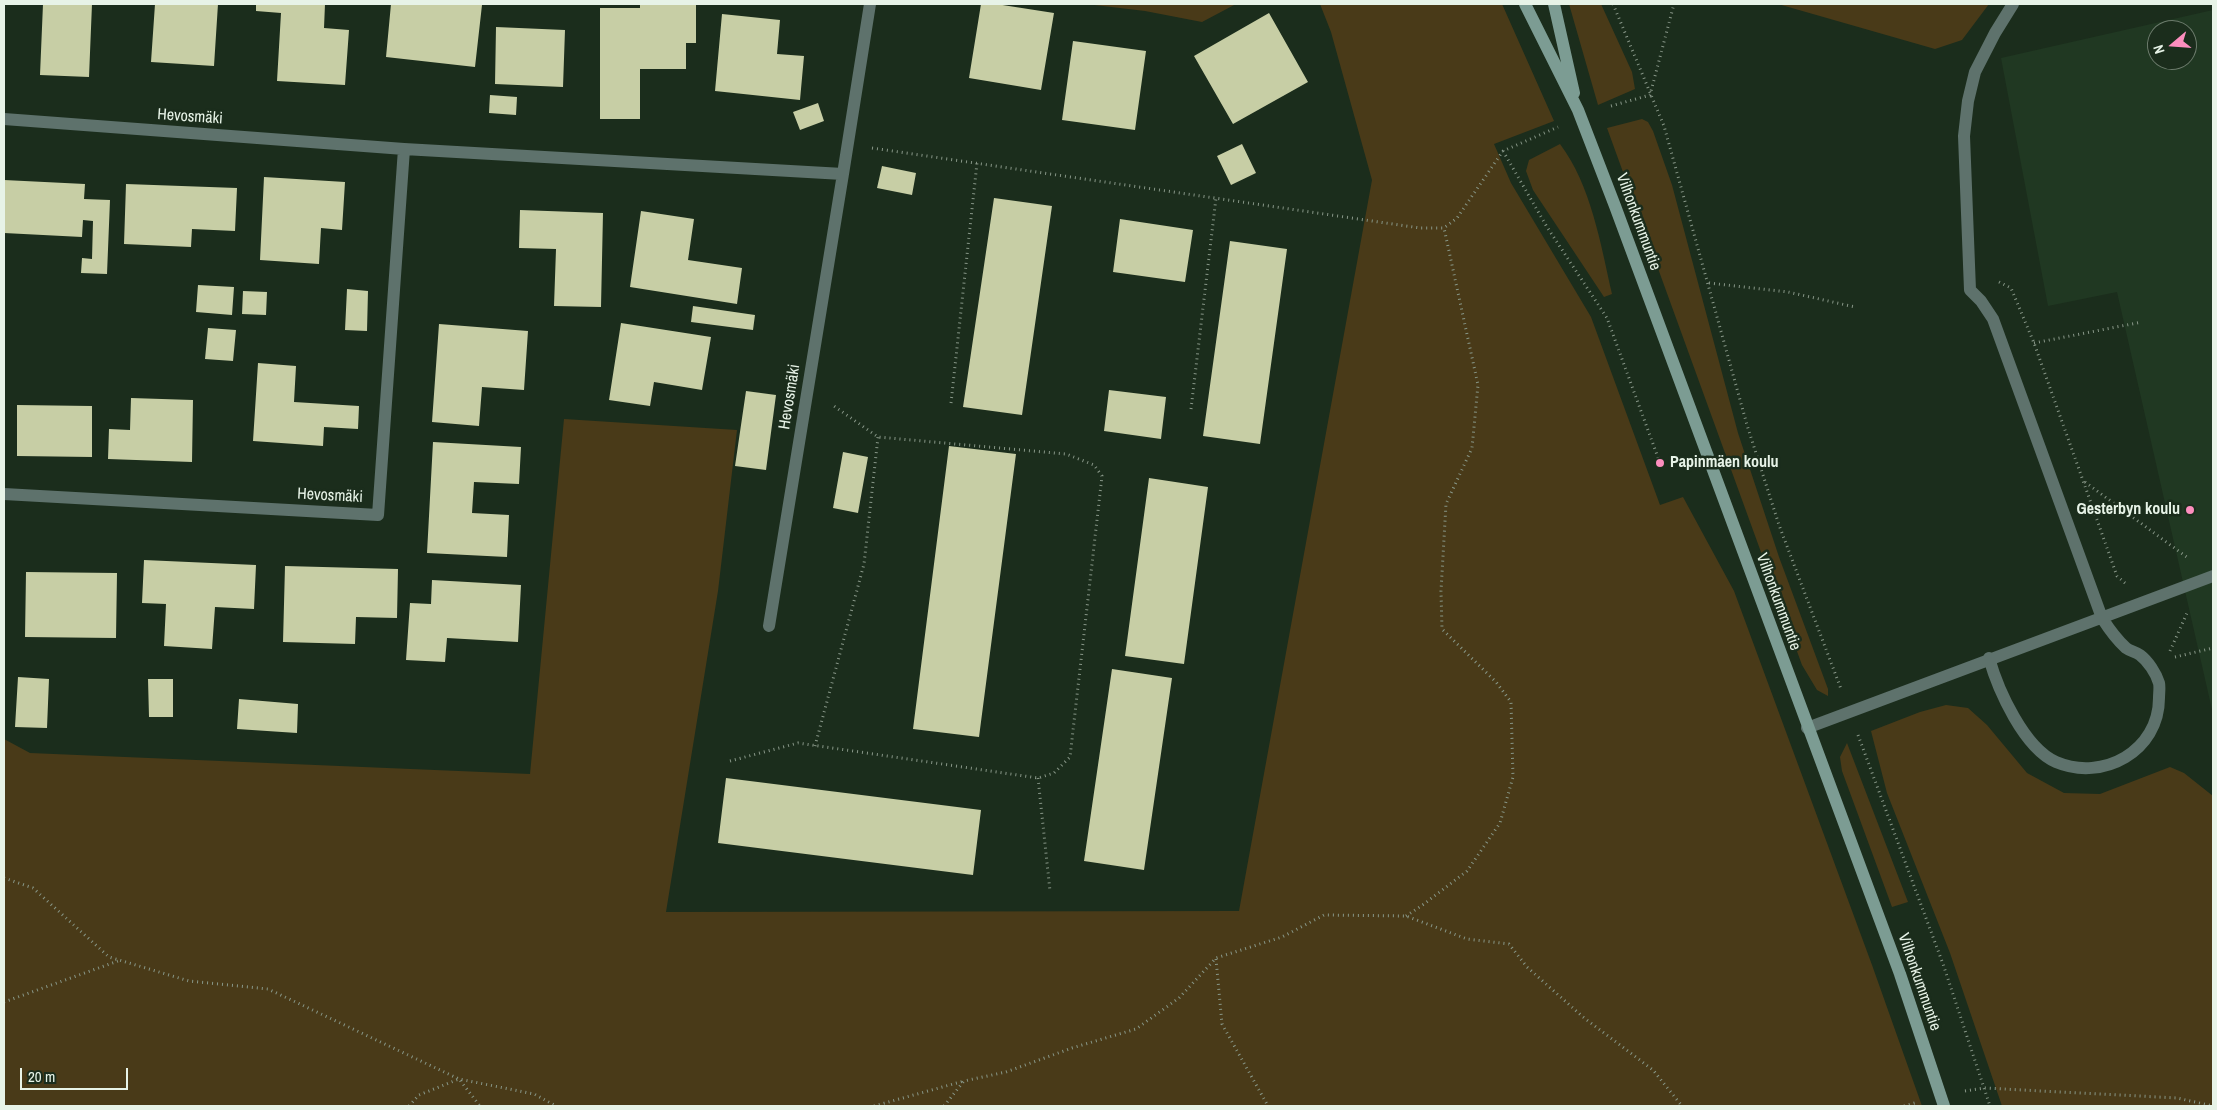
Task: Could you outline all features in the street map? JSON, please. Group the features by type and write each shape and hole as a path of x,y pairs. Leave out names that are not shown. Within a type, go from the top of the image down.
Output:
{"street":[{"name":"Hevosmäki","path":"769,626 870,4"},
{"name":"Vilhonkummuntie","path":"1525,4 1578,110 1900,974 1944,1106"},
{"name":"Vilhonkummuntie","path":"1554,4 1578,110"},
{"path":"1989,658 2006,701 2038,750 2055,762 2085,769 2116,763 2137,750 2153,729 2159,708 2159,683 2152,668 2140,654 2128,649 2114,637 2102,618 1992,319 1981,301 1970,290 1964,136 1968,101 1976,72 1995,33 2014,4"},
{"name":"Hevosmäki","path":"4,119 404,149 843,174"},
{"name":"Hevosmäki","path":"4,494 378,515 404,149"},
{"path":"1807,728 1989,658 2213,576"}],"path":[{"path":"1613,4 1664,126 1747,425 1779,525 1943,964 1990,1106"},
{"path":"1650,95 1674,4"},
{"path":"1611,106 1650,95"},
{"path":"846,144 1420,228 1444,228 1457,218 1503,150 1561,126"},
{"path":"1503,150 1547,227 1607,318 1660,463"},
{"path":"951,403 977,163"},
{"path":"1191,409 1216,198"},
{"path":"1406,916 1467,871 1500,823 1513,777 1511,702 1496,682 1442,629 1441,591 1446,504 1472,448 1478,385 1444,228"},
{"path":"1970,290 2000,282 2011,288 2034,343 2117,576 2124,583 2129,583"},
{"path":"1709,283 1788,292 1855,307"},
{"path":"2034,343 2142,322"},
{"path":"730,761 798,743 1038,778 1054,773 1070,757 1102,476 1094,465 1066,454 878,438 808,388"},
{"path":"816,746 864,564 878,438"},
{"path":"2083,480 2195,562"},
{"path":"2188,610 2167,658 2213,648"},
{"path":"1038,778 1050,891"},
{"path":"4,878 33,888 108,958 189,981 268,989 459,1079 534,1094 556,1106"},
{"path":"874,1106 964,1081 1006,1072 1072,1048 1136,1029 1179,998 1216,958 1282,937 1324,915 1406,916 1467,939 1509,944 1527,967 1582,1017 1653,1070 1682,1106"},
{"path":"1216,958 1222,1024 1268,1106"},
{"path":"4,1002 119,961"},
{"path":"409,1106 419,1095 459,1079"},
{"path":"459,1079 480,1106"},
{"path":"944,1106 964,1081"},
{"path":"1984,1088 2177,1098 2213,1106"}],"shaded area":[{"path":"1086,4 1236,4 1202,22 1145,11"},
{"path":"1320,4 1502,4 1554,121 1494,144 1511,183 1591,317 1660,505 1683,497 1734,591 1922,1106 4,1106 4,739 30,753 530,774 564,419 737,430 718,591 666,912 1239,911 1372,180 1331,32"},
{"path":"1569,4 1601,4 1632,72 1635,89 1598,105"},
{"path":"1778,4 1989,4 1962,40 1935,49"},
{"name":"Gesterbyn koulu","path":"2213,10 2213,714 2117,292 2048,306 2001,58 2147,25 2147,70 2197,70 2197,20 2169,20"},
{"path":"1642,119 1648,122 1653,131 1672,185 1738,433 1779,557 1828,689 1828,696 1817,690 1802,665 1607,128"},
{"path":"1560,144 1580,178 1594,216 1612,294 1604,297 1533,190 1526,171 1529,160"},
{"path":"1946,705 1968,708 1987,725 2027,773 2064,793 2100,794 2170,767 2184,773 2213,796 2213,1106 2002,1106 1950,953 1887,793 1871,731 1920,712"},
{"path":"1847,743 1908,902 1892,907 1842,771 1840,757"}],"building":[{"path":"43,4 92,4 89,77 40,75"},
{"path":"155,4 218,4 214,66 151,62"},
{"path":"256,4 325,4 324,28 349,30 345,85 277,81 281,13 256,11"},
{"path":"391,4 482,5 475,67 386,57"},
{"path":"640,4 696,4 696,43 686,43 686,69 640,69 640,119 600,119 600,8 640,8"},
{"path":"981,4 996,4 1054,13 1041,90 969,78"},
{"path":"1269,13 1308,82 1233,124 1194,56"},
{"path":"722,14 780,20 777,54 804,56 800,100 715,91"},
{"path":"496,27 565,30 563,87 495,84"},
{"path":"1073,41 1146,51 1135,130 1062,120"},
{"path":"490,95 517,97 516,115 489,113"},
{"path":"818,103 824,121 800,130 793,112"},
{"path":"1242,144 1256,173 1231,185 1217,156"},
{"path":"882,166 916,173 912,195 877,188"},
{"path":"264,177 345,182 342,230 321,228 319,264 260,260"},
{"path":"4,180 85,184 84,199 110,200 107,274 81,273 82,258 92,259 93,221 83,220 82,237 4,233"},
{"path":"126,184 237,188 235,231 192,229 191,247 124,244"},
{"path":"994,198 1052,206 1022,415 963,407"},
{"path":"520,210 603,213 601,307 554,306 556,249 519,248"},
{"path":"641,211 694,219 688,260 742,268 737,304 630,287"},
{"path":"1120,219 1193,230 1185,282 1113,272"},
{"path":"1230,241 1287,249 1260,444 1203,436"},
{"path":"198,285 234,287 232,315 196,312"},
{"path":"347,289 368,291 367,331 345,330"},
{"path":"243,291 267,292 266,315 242,314"},
{"path":"693,306 755,315 753,330 691,322"},
{"path":"621,323 711,337 702,390 654,382 650,406 609,400"},
{"path":"439,324 528,331 524,390 482,387 479,426 432,422"},
{"path":"208,328 236,330 233,361 205,359"},
{"path":"258,363 296,366 294,402 359,406 358,429 324,427 323,446 253,441"},
{"path":"1109,390 1166,397 1161,439 1104,431"},
{"path":"746,391 776,395 766,470 735,466"},
{"path":"131,398 193,400 192,462 108,459 109,429 130,430"},
{"path":"17,405 92,406 92,457 17,456"},
{"path":"433,442 521,447 519,484 474,482 472,513 509,515 507,557 427,553"},
{"path":"949,446 1016,454 979,737 913,729"},
{"path":"843,452 868,457 858,513 833,508"},
{"path":"1149,478 1208,487 1184,664 1125,656"},
{"path":"144,560 256,565 254,609 215,607 212,649 164,646 166,604 142,603"},
{"path":"285,566 398,569 397,618 356,617 355,644 283,642"},
{"path":"26,572 117,573 116,638 25,637"},
{"path":"432,580 521,585 518,642 447,638 445,662 406,660 410,603 431,604"},
{"path":"1112,669 1172,678 1144,870 1084,861"},
{"path":"18,677 49,679 47,728 15,727"},
{"path":"148,679 173,679 173,717 149,717"},
{"path":"239,699 298,704 297,733 237,729"},
{"path":"726,778 981,810 973,875 718,843"}],"place":[{"name":"Papinmäen koulu","path":"1660,463"},
{"name":"Gesterbyn koulu","path":"2190,510"}]}
